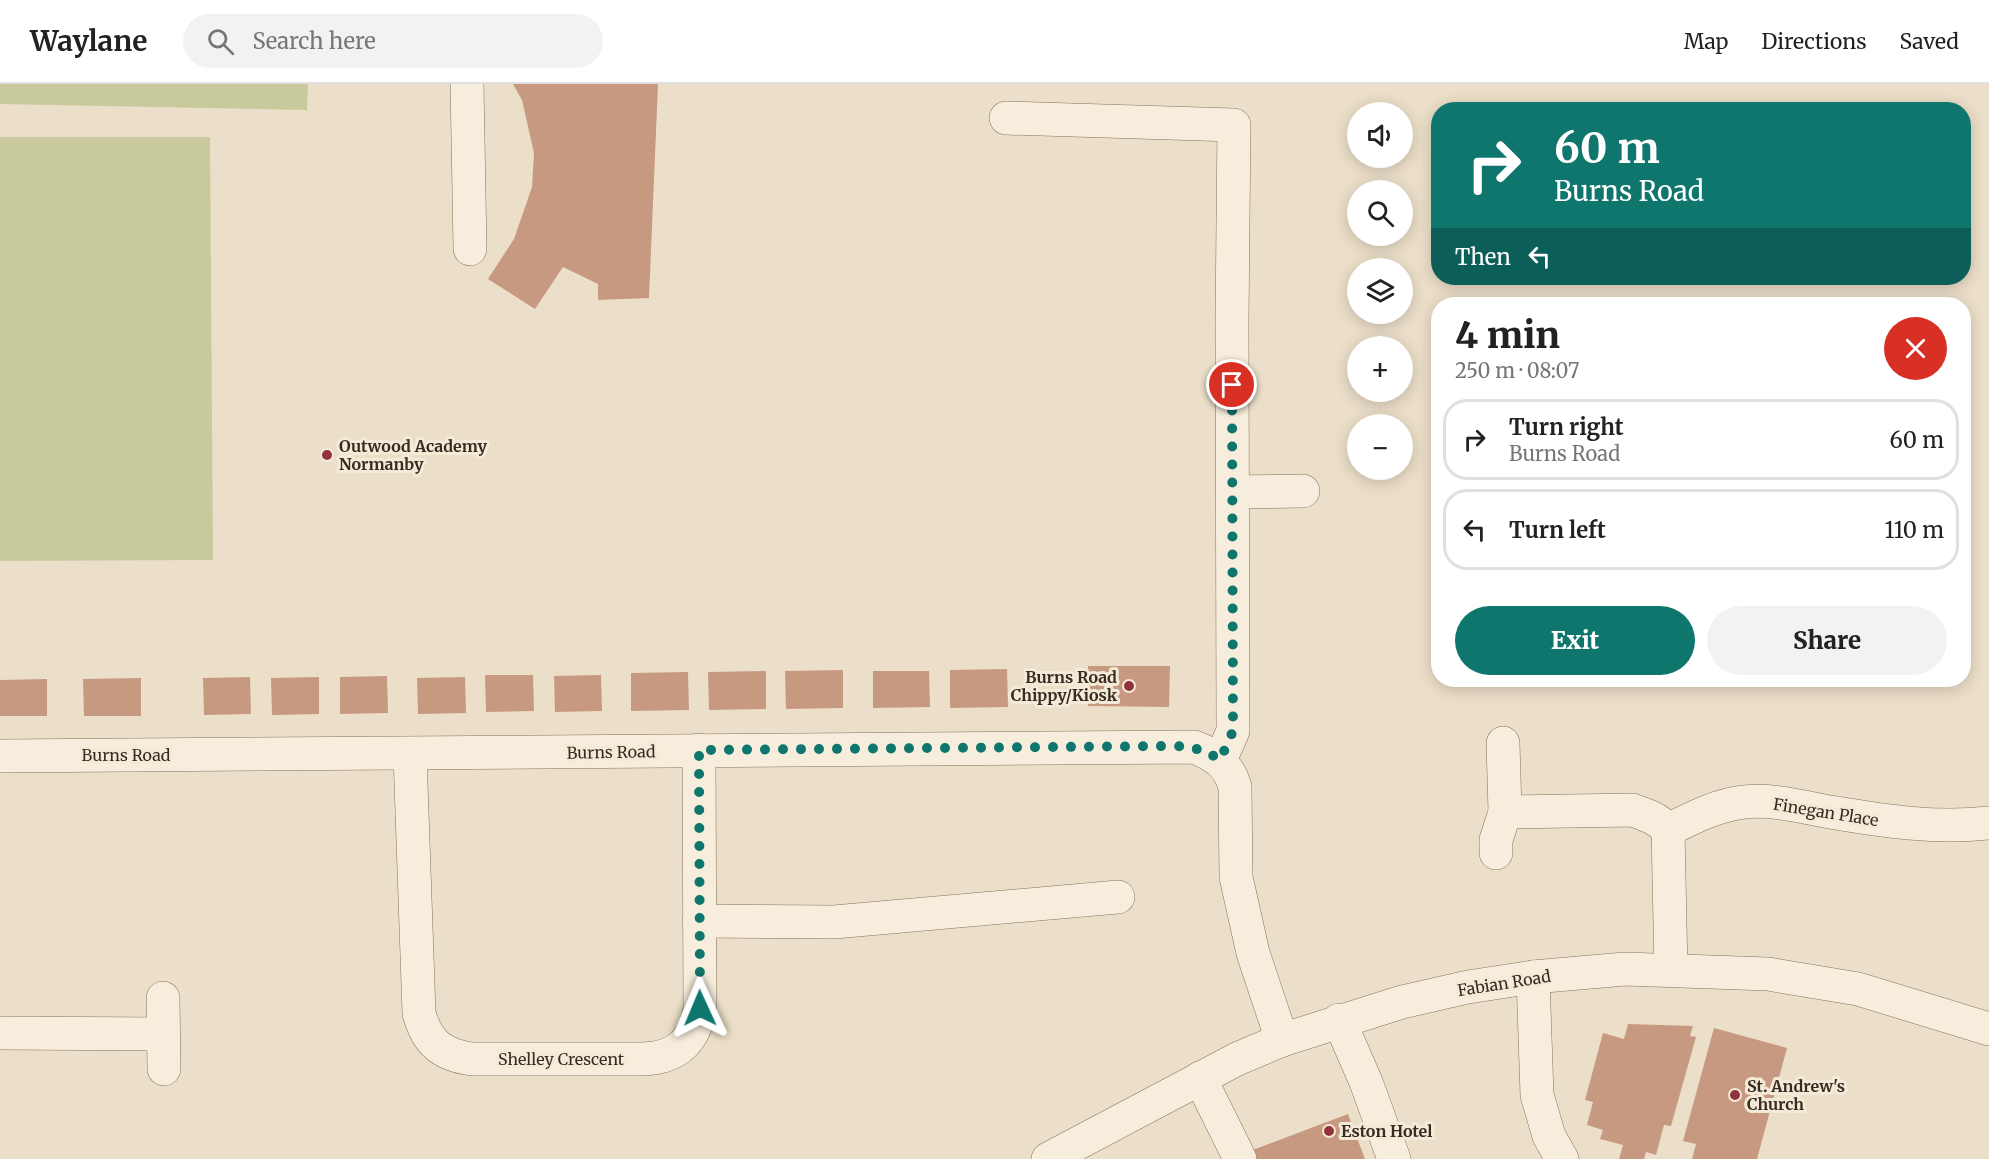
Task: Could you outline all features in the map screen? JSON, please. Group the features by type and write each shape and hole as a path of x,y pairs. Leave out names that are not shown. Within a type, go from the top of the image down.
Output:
{"street":[{"path":"467,84 470,249"},
{"path":"1006,118 1234,125 1233,731 1220,760 1227,766 1235,787 1236,877 1252,952 1282,1040"},
{"path":"1233,492 1303,491"},
{"path":"1496,853 1496,840 1504,812 1503,743"},
{"name":"Burns Road","path":"0,756 1175,746 1194,747 1220,760"},
{"name":"Shelley Crescent","path":"410,754 419,1013 423,1029 432,1041 443,1052 472,1059 656,1059 681,1047 692,1036 698,1022 700,1008 699,750"},
{"name":"Finegan Place","path":"1668,830 1718,808 1745,802 1777,802 1891,822 1934,826 1989,823"},
{"path":"1504,812 1632,810 1649,815 1660,822 1668,830 1671,970"},
{"path":"699,921 834,922 1118,897"},
{"name":"Fabian Road","path":"1061,1156 1200,1078 1282,1040 1339,1020 1402,1002 1468,987 1533,976 1625,969 1767,974 1858,990 1989,1029"},
{"path":"1533,976 1537,1095 1549,1136 1562,1159"},
{"path":"163,998 164,1070"},
{"path":"1339,1020 1366,1082 1394,1159"},
{"path":"0,1033 163,1034"},
{"path":"1200,1078 1240,1159"}],"green space":[{"path":"0,84 308,84 307,110 0,104"},
{"path":"0,137 210,137 213,560 0,561"}],"building":[{"path":"513,84 658,84 649,298 598,300 598,284 563,267 535,309 488,279 514,239 532,187 534,153 522,100"},
{"name":"Burns Road Chippy/Kiosk","path":"1088,666 1170,666 1169,707 1088,706"},
{"path":"1007,669 1008,707 950,708 950,670"},
{"path":"843,670 843,708 786,709 785,671"},
{"path":"766,671 766,709 709,710 708,672"},
{"path":"873,671 929,671 930,707 873,708"},
{"path":"688,672 689,710 631,711 631,673"},
{"path":"485,675 533,675 534,711 486,712"},
{"path":"601,675 602,711 555,712 554,676"},
{"path":"387,676 388,713 340,714 340,677"},
{"path":"250,677 251,714 204,715 203,678"},
{"path":"319,677 319,714 272,715 271,678"},
{"path":"465,677 466,713 418,714 417,678"},
{"path":"141,678 141,716 84,716 83,679"},
{"path":"47,679 47,716 0,716 0,680"},
{"path":"1628,1024 1693,1026 1690,1036 1696,1037 1671,1126 1664,1125 1656,1155 1646,1152 1644,1159 1619,1159 1623,1145 1600,1139 1603,1130 1587,1125 1593,1102 1585,1100 1603,1033 1624,1039"},
{"name":"St. Andrew's Church","path":"1714,1028 1787,1048 1757,1159 1692,1159 1696,1144 1683,1141"},
{"name":"Eston Hotel","path":"1348,1114 1365,1159 1253,1159 1250,1151"}],"place":[{"name":"Outwood Academy Normanby","path":"327,455"},
{"name":"Burns Road Chippy/Kiosk","path":"1129,686"},
{"name":"St. Andrew's Church","path":"1735,1095"},
{"name":"Eston Hotel","path":"1329,1131"}],"route":[{"path":"700,1008 699,750 1175,746 1194,747 1220,760 1233,731 1232,385"}]}
